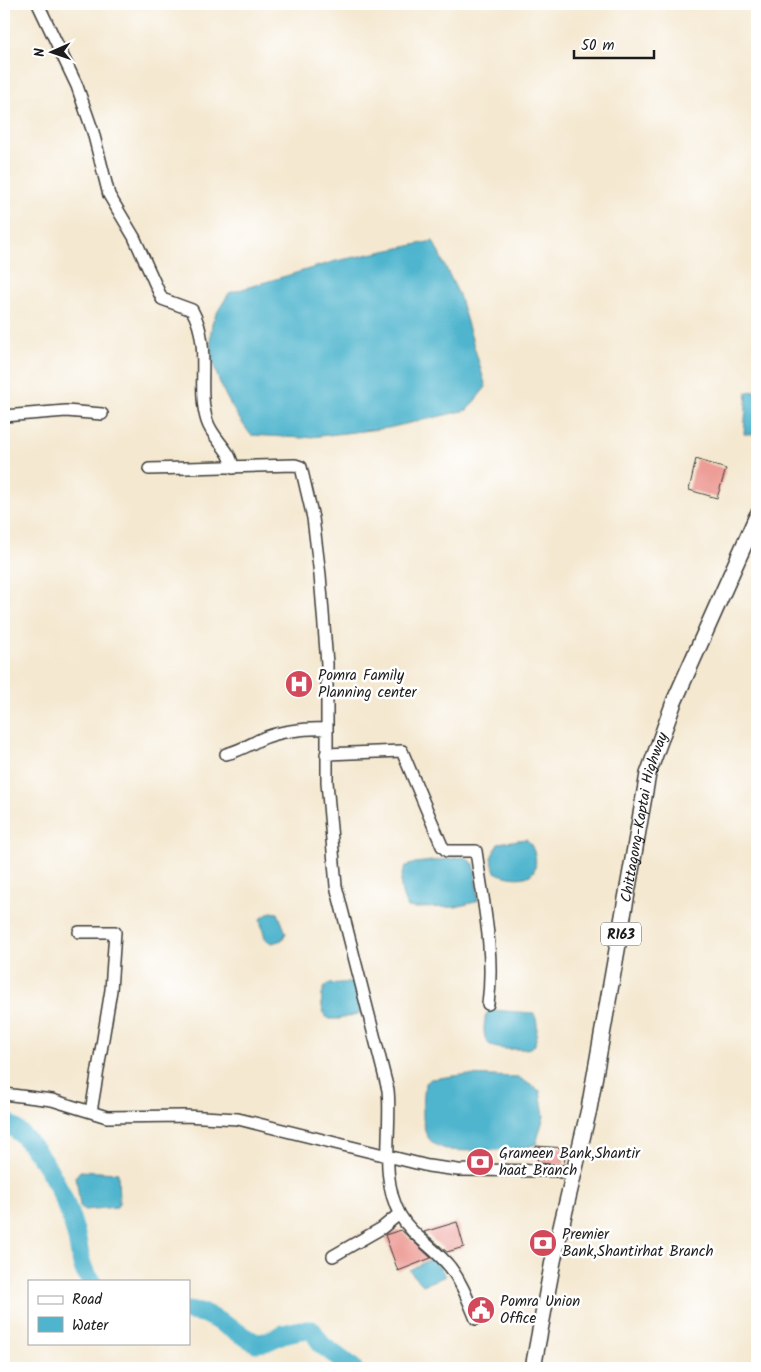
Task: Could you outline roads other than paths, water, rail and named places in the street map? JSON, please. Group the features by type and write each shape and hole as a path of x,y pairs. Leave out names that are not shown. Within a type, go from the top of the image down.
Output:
{"main road":[{"name":"Chittagong-Kaptai Highway","path":"533,1368 553,1261 574,1176 608,1006 648,774 674,702 757,516"}],"street":[{"path":"38,4 77,86 93,132 109,195 134,238 162,299 192,310 198,321 202,338 207,420 212,433 230,455 233,468"},
{"path":"4,416 66,411 102,414"},
{"path":"149,469 286,465 301,467 312,518 320,575 327,664 326,754 331,842 338,897 388,1090 390,1118 387,1170 391,1193 399,1214 409,1229 449,1266 457,1277 476,1319"},
{"path":"226,754 242,750 270,736 326,729"},
{"path":"326,754 402,751 442,846 447,851 476,851 490,955 491,980 488,1004"},
{"path":"79,932 115,932 111,990 91,1112"},
{"path":"4,1094 52,1100 107,1117 185,1116 238,1119 387,1156 458,1170 550,1171 574,1176"},
{"path":"333,1256 382,1228 399,1214"}],"water":[{"path":"433,241 459,295 486,387 467,410 388,428 302,438 251,435 226,397 211,354 212,324 229,293 336,261"},
{"path":"757,391 757,434 744,434 747,392"},
{"path":"526,839 535,854 536,864 533,872 520,878 503,876 495,872 491,858 498,843"},
{"path":"465,857 474,864 478,900 456,907 408,907 403,898 401,886 403,870 406,866 415,863"},
{"path":"271,912 278,913 286,933 282,940 272,943 265,939 260,919"},
{"path":"353,982 358,990 361,1013 339,1019 328,1019 322,1007 324,988 327,984"},
{"path":"491,1010 533,1013 537,1024 535,1045 526,1049 506,1049 492,1046 488,1043 485,1038 484,1024 486,1014"},
{"path":"462,1075 518,1077 540,1091 544,1116 536,1144 508,1149 458,1151 445,1149 432,1142 424,1128 423,1120 425,1083 431,1079"},
{"path":"80,1171 118,1173 119,1203 117,1207 84,1210 80,1206 76,1176"},
{"path":"433,1258 446,1276 423,1285 409,1270"}],"waterway":[{"path":"4,1120 29,1142 57,1184 75,1231 82,1265 91,1280"},
{"path":"190,1311 206,1314 256,1343 266,1342 283,1334 300,1330 312,1330 322,1345 353,1368"}],"place":[{"name":"Pomra Family Planning center","path":"299,684"},
{"name":"Grameen Bank,Shantir haat Branch","path":"480,1162"},
{"name":"Premier Bank,Shantirhat Branch","path":"543,1243"},
{"name":"Pomra Union Office","path":"481,1310"}]}
